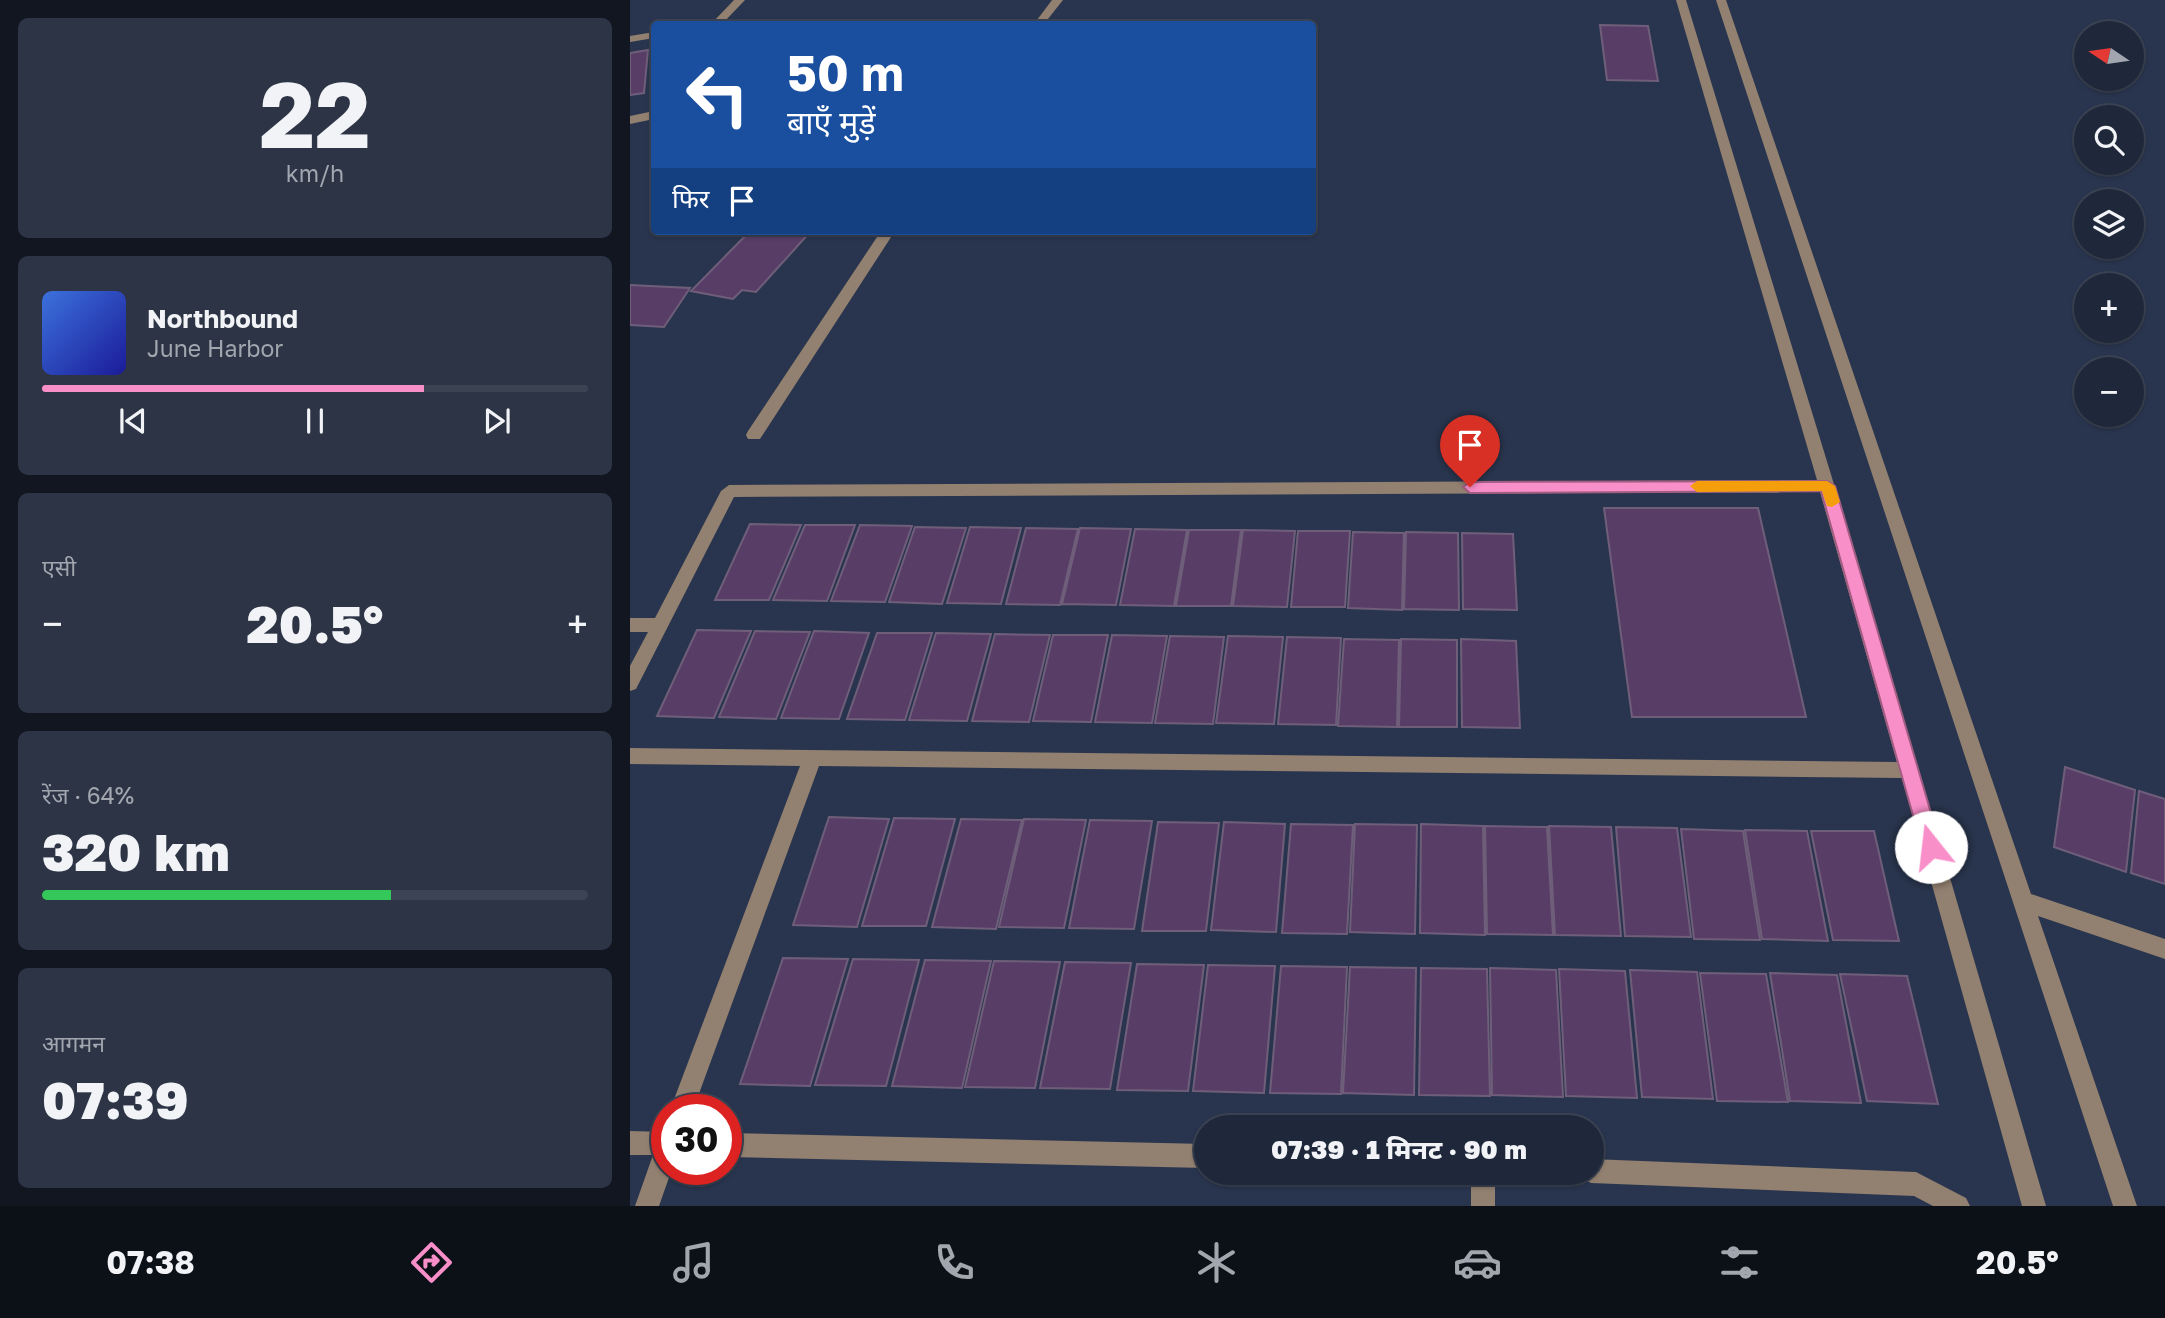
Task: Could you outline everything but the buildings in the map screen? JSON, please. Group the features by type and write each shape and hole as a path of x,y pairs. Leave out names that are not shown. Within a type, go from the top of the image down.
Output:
{"street":[{"path":"719,21 740,0"},
{"path":"1041,21 1058,0"},
{"path":"1681,0 1827,486 2034,1206"},
{"path":"1721,0 2125,1206"},
{"path":"630,38 651,35"},
{"path":"630,120 651,116"},
{"path":"754,435 885,235"},
{"path":"630,684 729,491 1827,486"},
{"path":"630,625 660,625"},
{"path":"630,757 1909,770"},
{"path":"687,1094 812,760"},
{"path":"2023,901 2165,948"},
{"path":"630,1143 651,1145"},
{"path":"742,1145 1194,1156"},
{"path":"1604,1172 1916,1184 1958,1206"},
{"path":"647,1206 654,1185"},
{"path":"1483,1185 1483,1206"}],"slow traffic":[{"path":"1697,486 1827,486 1832,502"}],"route":[{"path":"1470,487 1827,486 1931,847"}]}
